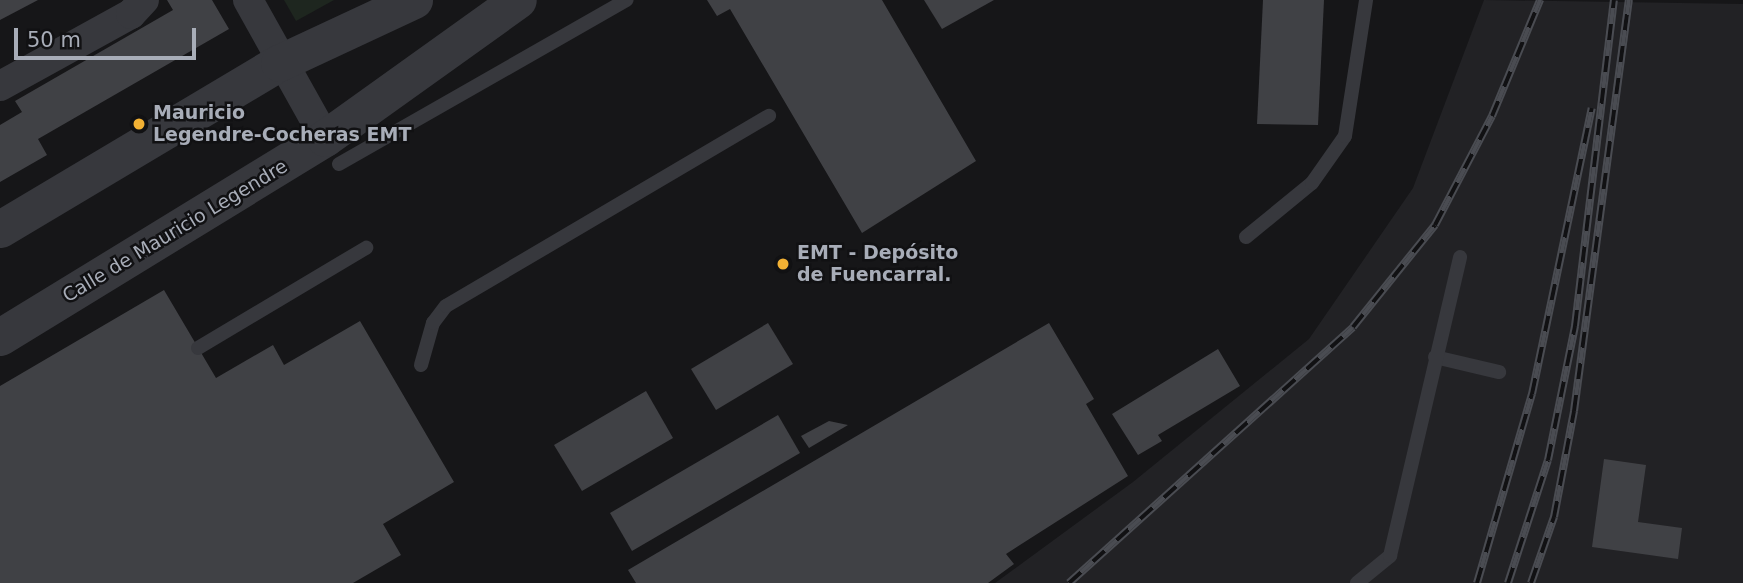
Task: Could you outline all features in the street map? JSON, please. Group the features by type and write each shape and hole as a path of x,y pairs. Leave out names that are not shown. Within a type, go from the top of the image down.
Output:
{"street":[{"path":"0,86 131,14 144,0"},
{"path":"248,0 279,63 332,151"},
{"path":"0,229 279,63 414,0"},
{"name":"Calle de Mauricio Legendre","path":"0,337 332,151 518,0"}],"lane":[{"path":"332,151 626,0"},
{"path":"1245,237 1312,183 1345,136 1366,0"},
{"path":"421,365 433,323 446,306 769,116"},
{"path":"198,348 366,248"},
{"path":"1357,583 1390,555 1460,257"},
{"path":"1435,357 1499,373"}],"shaded area":[{"path":"284,0 334,0 296,21"},
{"path":"1484,0 1743,4 1743,583 995,583 1133,482 1309,339 1413,188"}],"building":[{"path":"0,0 38,0 0,20"},
{"path":"167,0 212,0 229,29 38,139 47,155 0,182 0,125 22,112 15,101 173,10"},
{"path":"707,0 882,0 976,161 862,233 730,9 717,16"},
{"path":"924,0 994,0 942,29"},
{"path":"1263,0 1324,0 1318,125 1257,124"},
{"path":"164,290 216,378 273,345 284,365 360,321 454,482 383,524 401,555 353,583 0,583 0,386"},
{"path":"768,323 793,364 716,410 691,369"},
{"path":"1049,323 1094,399 1086,404 1128,476 1006,554 1014,564 988,583 636,583 628,570"},
{"path":"1218,349 1240,386 1158,435 1162,441 1138,455 1112,414"},
{"path":"646,391 673,438 582,491 554,445"},
{"path":"778,415 800,453 632,551 610,513"},
{"path":"829,421 848,425 809,448 801,436"},
{"path":"1604,459 1646,465 1638,522 1682,528 1678,559 1592,547"}],"railway":[{"path":"1069,583 1353,327 1435,225 1492,116 1540,0"},
{"path":"1508,583 1548,460 1575,326 1614,0"},
{"path":"1531,583 1554,517 1574,411 1629,0"},
{"path":"1477,583 1532,394 1592,108"}],"place":[{"name":"Mauricio Legendre-Cocheras EMT","path":"139,124"},
{"name":"EMT - Depósito de Fuencarral.","path":"783,264"}]}
